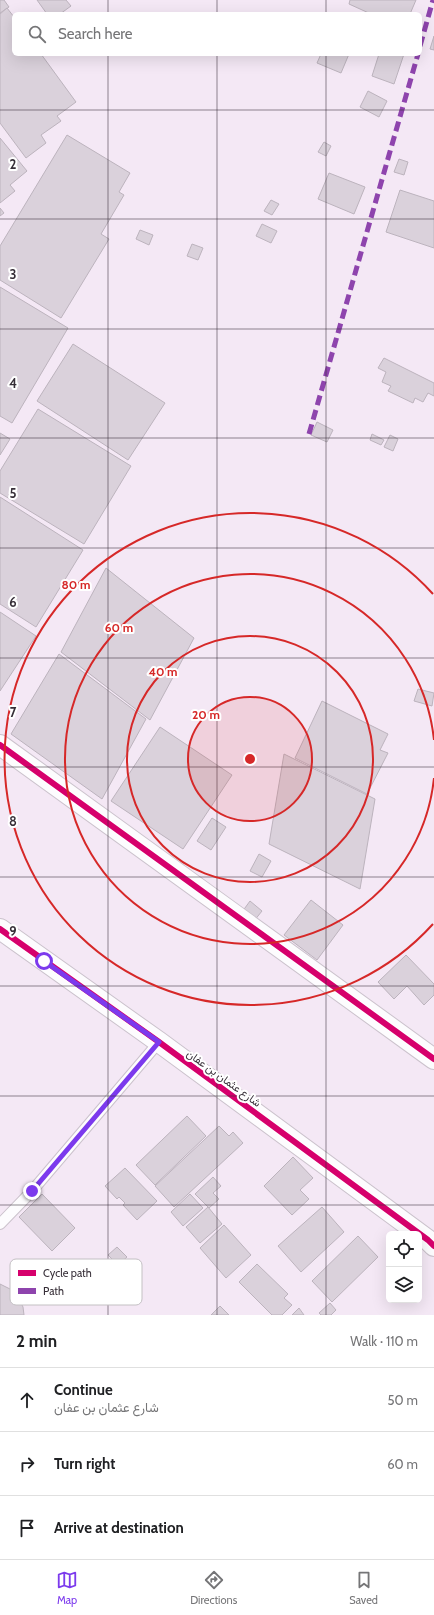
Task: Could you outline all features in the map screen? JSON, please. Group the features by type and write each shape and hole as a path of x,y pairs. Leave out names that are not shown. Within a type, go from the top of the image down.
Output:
{"street":[{"path":"0,745 434,1059"},
{"name":"شارع عثمان بن عفان","path":"0,929 159,1042 428,1240 434,1246"}],"lane":[{"path":"0,1224 32,1191 159,1042"}],"building":[{"path":"0,0 4,0 9,7 0,13"},
{"path":"37,0 66,0 71,6 63,12 46,12"},
{"path":"350,0 416,0 411,12 367,12 349,4"},
{"path":"7,8 12,14 12,56 42,56 76,102 57,116 61,121 41,135 46,143 26,158 0,123 0,14"},
{"path":"434,36 434,50 430,49"},
{"path":"320,56 348,56 341,73 317,63"},
{"path":"378,56 403,56 394,84 372,76"},
{"path":"368,91 387,101 379,117 360,107"},
{"path":"67,135 130,173 119,192 124,195 101,234 109,239 61,318 0,280 0,246"},
{"path":"0,138 27,171 10,185 15,191 0,203"},
{"path":"324,142 331,146 326,156 318,152"},
{"path":"399,159 408,162 404,175 394,172"},
{"path":"329,173 365,187 354,214 318,199"},
{"path":"400,190 434,201 434,248 386,232"},
{"path":"271,200 279,204 272,215 264,211"},
{"path":"0,208 4,213 0,216"},
{"path":"262,224 277,231 271,243 256,236"},
{"path":"140,230 153,235 149,245 136,239"},
{"path":"192,244 203,248 198,260 187,256"},
{"path":"0,287 68,328 12,423 0,416"},
{"path":"73,344 165,403 128,460 37,401"},
{"path":"384,358 434,383 434,396 428,393 423,402 415,398 413,403 388,391 391,386 382,382 386,372 378,368"},
{"path":"38,409 131,466 84,544 0,493 0,471"},
{"path":"317,422 333,430 327,442 311,435"},
{"path":"0,433 10,439 0,455"},
{"path":"372,434 384,440 381,445 370,440"},
{"path":"390,435 398,439 393,451 384,447"},
{"path":"0,497 83,550 36,627 0,604"},
{"path":"106,568 194,638 150,720 61,652"},
{"path":"0,612 36,636 0,691"},
{"path":"59,654 146,719 102,799 11,734"},
{"path":"418,689 434,693 432,706 414,701"},
{"path":"322,701 388,734 380,750 388,753 367,794 295,758"},
{"path":"160,727 232,775 183,849 111,801"},
{"path":"284,754 375,799 360,889 269,844"},
{"path":"212,818 226,827 211,850 197,841"},
{"path":"259,854 271,861 262,877 250,871"},
{"path":"311,900 343,925 317,960 284,935"},
{"path":"250,901 262,911 254,921 242,912"},
{"path":"406,955 434,984 434,995 424,1005 407,986 394,999 378,982"},
{"path":"187,1116 206,1136 155,1185 136,1165"},
{"path":"219,1126 229,1136 233,1132 243,1143 174,1207 155,1186"},
{"path":"293,1157 313,1178 300,1190 309,1199 292,1215 264,1186"},
{"path":"125,1168 157,1201 137,1220 123,1205 125,1203 119,1197 117,1199 105,1186"},
{"path":"213,1177 221,1186 213,1193 219,1199 209,1208 195,1194"},
{"path":"42,1194 75,1228 52,1251 19,1217"},
{"path":"190,1194 203,1208 183,1226 171,1212"},
{"path":"208,1207 222,1224 200,1243 186,1227"},
{"path":"322,1207 344,1232 301,1272 278,1246"},
{"path":"224,1225 251,1255 226,1278 200,1248"},
{"path":"358,1236 378,1257 332,1302 312,1281"},
{"path":"117,1247 127,1257 125,1259 112,1259 108,1255"},
{"path":"257,1264 288,1294 284,1298 292,1305 282,1315 272,1315 239,1282"},
{"path":"0,1284 10,1289 10,1305 22,1305 24,1315 0,1315"},
{"path":"330,1303 336,1310 331,1315 321,1315 319,1313"},
{"path":"220,1306 229,1315 211,1315"},
{"path":"299,1308 304,1315 292,1315"}],"marked path":[{"path":"422,39 433,0"},
{"path":"309,434 417,56"}],"cycle path":[{"path":"0,745 434,1059"},
{"path":"0,929 159,1042 428,1240 434,1246"}],"route":[{"path":"32,1191 159,1042 44,961"}]}
